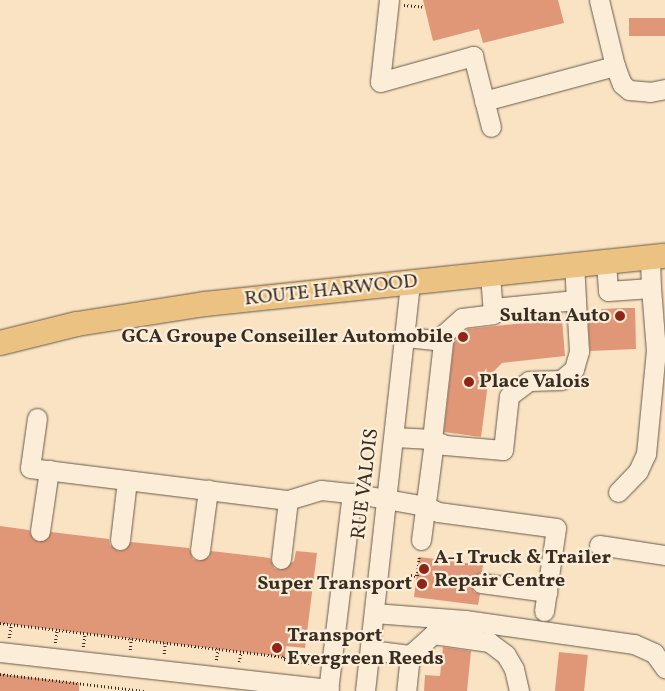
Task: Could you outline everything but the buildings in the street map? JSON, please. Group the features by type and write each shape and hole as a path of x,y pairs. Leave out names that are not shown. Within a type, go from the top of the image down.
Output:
{"main road":[{"name":"ROUTE HARWOOD","path":"0,343 52,329 133,314 658,256"}],"street":[{"path":"389,0 380,82 473,56 491,127"},
{"path":"598,0 615,66 622,84 629,90 650,92 665,89"},
{"path":"484,101 615,66"},
{"path":"618,492 638,471 646,454 656,351 651,288 658,256"},
{"path":"606,262 608,291 651,288"},
{"path":"394,438 432,439 445,445 503,450 508,396 528,381 562,380 574,369 579,351 574,265"},
{"path":"422,540 434,449 432,439 442,340 455,322 494,314 490,274"},
{"name":"RUE VALOIS","path":"365,691 406,337 410,282"},
{"path":"493,308 576,300"},
{"path":"406,337 442,340"},
{"path":"37,418 30,468 288,500 321,490 352,493 387,502 426,506 438,512 556,528 544,611"},
{"path":"40,531 49,470"},
{"path":"120,540 128,480"},
{"path":"200,550 208,490"},
{"path":"0,652 328,690 352,493"},
{"path":"281,559 288,500"},
{"path":"599,545 665,555"},
{"path":"481,584 547,592"},
{"path":"374,613 465,620 634,644 654,653 665,668"},
{"path":"406,691 410,655 433,634 489,642 506,655 519,691"},
{"path":"370,650 410,655"}],"path":[{"path":"407,6 425,7"},
{"path":"410,575 417,576 422,540"},
{"path":"0,623 285,657"},
{"path":"285,651 284,660 317,665"},
{"path":"0,674 144,691"}],"place":[{"name":"Sultan Auto","path":"620,316"},
{"name":"GCA Groupe Conseiller Automobile","path":"463,337"},
{"name":"Place Valois","path":"469,382"},
{"name":"A-1 Truck & Trailer Repair Centre","path":"424,569"},
{"name":"Super Transport","path":"422,584"},
{"name":"Transport Evergreen Reeds","path":"277,648"}]}
